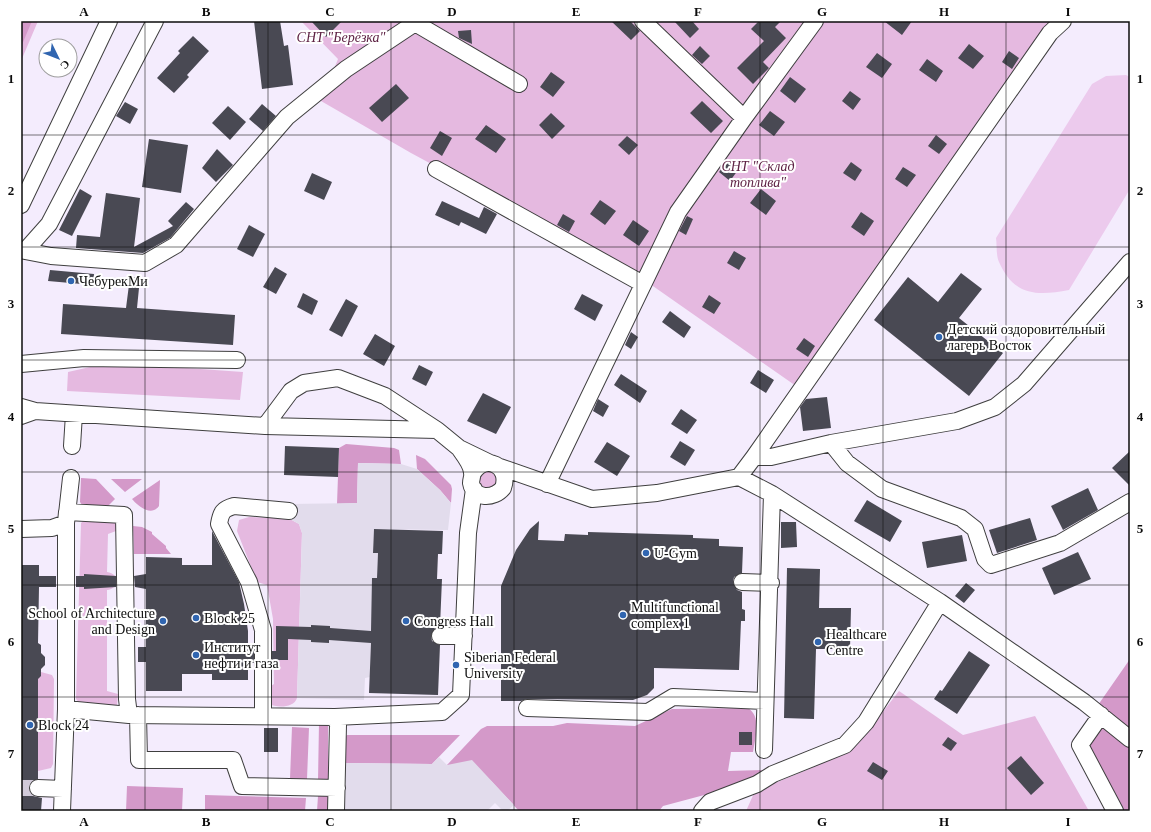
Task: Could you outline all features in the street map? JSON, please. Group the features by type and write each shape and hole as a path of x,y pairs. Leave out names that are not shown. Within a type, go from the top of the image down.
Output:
{"street":[{"path":"21,205 109,21"},
{"path":"22,251 49,224 155,21"},
{"path":"643,21 744,118"},
{"path":"547,484 678,212 815,21"},
{"path":"739,477 1050,33 1063,21"},
{"path":"22,251 51,256 145,263 176,245 287,117 346,69 417,22 519,84"},
{"path":"436,169 643,284"},
{"path":"754,457 771,457 831,443 957,421 995,407 1024,384 1130,262"},
{"path":"21,364 84,358 237,360"},
{"path":"265,426 291,391 304,383 338,378 385,396 437,430 459,448 530,479 592,499 657,493 739,477 772,494 940,602 1101,716 1130,739"},
{"path":"26,412 265,426 437,430"},
{"path":"72,446 74,414"},
{"path":"831,443 847,463 882,489 961,518 975,529 985,559 991,565 1060,543 1130,502"},
{"path":"66,709 134,715 335,717 442,712 461,695 468,533 474,489 472,484 472,473 459,448"},
{"path":"472,473 480,465 495,465"},
{"path":"495,465 505,477 503,488"},
{"path":"62,811 66,709 67,518 71,478"},
{"path":"470,513 489,497 494,496 503,488 530,479"},
{"path":"474,489 483,496 489,497"},
{"path":"764,750 771,583 772,494"},
{"path":"263,716 263,630 249,582 219,524 220,514 226,508 234,506 289,511"},
{"path":"21,529 52,528 67,518 124,515 127,699 134,715 139,760 232,760 242,786 337,788"},
{"path":"742,582 771,583"},
{"path":"702,811 710,802 757,784 773,774 845,745 866,722 940,602"},
{"path":"440,636 464,636"},
{"path":"527,708 648,712 673,697 765,700"},
{"path":"1101,716 1080,745 1115,811"},
{"path":"335,717 338,725 336,811"},
{"path":"38,788 63,789"}],"green space":[{"path":"21,21 38,21 21,61"},
{"name":"СНТ \"Склад топлива\"","path":"301,21 1052,21 796,386 640,277 411,153 321,101 338,59"},
{"path":"99,365 158,366 243,372 240,400 67,391 68,372"},
{"path":"488,471 494,474 497,480 494,486 488,489 482,486 479,480 482,474"},
{"path":"249,517 288,518 299,524 302,533 297,698 292,704 285,706 269,704 271,686 274,684 273,619 267,585 257,582 237,531 239,520"},
{"path":"84,520 117,521 116,531 108,534 107,572 112,573 117,581 114,587 107,590 107,691 118,694 117,705 113,707 81,705 76,699 81,523"},
{"path":"41,672 52,675 54,679 53,764 51,768 38,771 38,679"},
{"path":"899,691 963,735 1035,716 1089,811 746,811 755,791 809,769 857,745"}],"shaded area":[{"path":"21,21 32,21 21,47"},
{"path":"1126,75 1130,77 1130,189 1069,290 1037,293 1019,287 1012,282 1005,273 998,260 996,238 1092,84 1106,76"},
{"path":"346,444 394,448 399,450 401,464 358,463 357,503 337,504 339,448"},
{"path":"416,455 425,459 451,485 451,503 440,490 417,469"},
{"path":"358,463 401,464 417,469 440,490 451,503 448,530 374,529 373,553 378,553 377,578 371,643 370,677 365,678 364,700 297,698 302,533 299,524 288,518 290,504 357,503"},
{"path":"81,478 96,479 115,499 107,507 82,505 80,502"},
{"path":"111,479 142,479 125,492"},
{"path":"160,480 159,506 156,509 152,511 145,509 132,499"},
{"path":"133,526 142,527 152,532 152,534 166,546 171,554 134,554"},
{"path":"1130,659 1130,811 1106,811 1074,747 1080,731"},
{"path":"748,708 755,717 756,722 753,752 731,752 728,771 762,770 753,782 663,806 659,811 519,811 491,781 447,765 481,729 487,726 553,726 567,723 635,726 672,709"},
{"path":"319,723 328,724 328,782 318,781"},
{"path":"292,727 309,728 307,779 290,779"},
{"path":"347,735 460,735 432,764 345,763 344,739"},
{"path":"439,757 447,765 472,760 514,805 507,811 503,811 495,803 487,811 344,811 345,763 432,764"},
{"path":"127,786 183,788 182,811 126,811"},
{"path":"205,795 306,798 305,811 205,811"},
{"path":"318,796 329,796 329,811 317,811"}],"building":[{"path":"254,21 280,21 284,46 288,45 293,85 262,89"},
{"path":"311,21 342,21 326,37"},
{"path":"611,21 630,21 640,31 631,40"},
{"path":"674,21 692,21 699,29 690,38"},
{"path":"759,21 781,21 775,27 786,38 763,62 769,68 753,84 737,68 764,41 751,29"},
{"path":"884,21 912,21 902,35"},
{"path":"471,30 472,44 459,38 458,31"},
{"path":"193,36 209,51 187,75 189,77 174,93 157,78 180,53 178,51"},
{"path":"969,44 984,56 973,69 958,58"},
{"path":"700,46 710,56 702,64 692,55"},
{"path":"1009,51 1019,58 1012,69 1002,62"},
{"path":"877,53 892,64 882,78 866,67"},
{"path":"927,59 943,71 936,82 919,70"},
{"path":"551,72 565,82 553,97 540,87"},
{"path":"790,77 806,89 795,103 780,91"},
{"path":"396,84 409,98 382,122 369,108"},
{"path":"850,91 861,99 853,110 842,101"},
{"path":"702,101 723,121 711,133 690,113"},
{"path":"125,102 138,109 130,124 116,116"},
{"path":"262,104 276,116 263,131 249,119"},
{"path":"228,106 246,122 230,140 212,123"},
{"path":"770,111 785,122 774,136 759,125"},
{"path":"551,113 565,126 552,139 539,125"},
{"path":"486,125 506,139 496,153 475,139"},
{"path":"440,131 452,138 442,156 430,148"},
{"path":"936,135 947,144 939,154 928,146"},
{"path":"627,136 638,145 629,155 618,145"},
{"path":"149,139 188,145 181,193 142,187"},
{"path":"217,149 233,165 216,182 202,168"},
{"path":"727,162 738,170 730,181 719,172"},
{"path":"851,162 862,170 855,181 843,173"},
{"path":"903,167 916,175 907,187 895,179"},
{"path":"312,173 332,182 324,200 304,191"},
{"path":"80,189 92,196 72,236 59,230"},
{"path":"761,189 776,201 766,215 750,203"},
{"path":"106,193 140,198 134,247 173,226 168,221 186,202 194,209 170,238 143,253 76,248 77,235 100,237"},
{"path":"600,200 616,211 605,225 590,214"},
{"path":"442,201 479,218 484,207 497,214 486,234 461,222 459,226 435,215"},
{"path":"861,212 874,221 864,236 851,227"},
{"path":"563,214 575,221 569,232 557,225"},
{"path":"687,216 693,219 686,235 679,231"},
{"path":"633,220 649,231 639,246 623,235"},
{"path":"249,225 265,234 253,257 237,249"},
{"path":"734,251 746,258 739,270 727,263"},
{"path":"275,267 287,274 276,294 263,287"},
{"path":"50,270 94,274 93,285 48,281"},
{"name":"Детский оздоровительный лагерь Восток","path":"961,273 982,289 959,318 1003,353 969,396 874,320 908,277 938,302"},
{"path":"130,277 140,278 137,308 235,315 233,345 61,334 63,304 126,308"},
{"path":"303,293 318,301 312,315 297,307"},
{"path":"582,294 603,305 595,321 574,309"},
{"path":"709,295 721,303 714,314 702,307"},
{"path":"346,299 358,306 342,337 329,330"},
{"path":"670,311 691,327 684,338 662,322"},
{"path":"631,332 638,337 631,349 625,345"},
{"path":"375,334 395,346 384,366 363,354"},
{"path":"804,338 815,346 808,357 796,349"},
{"path":"419,365 433,372 426,386 412,379"},
{"path":"758,370 774,380 766,393 750,383"},
{"path":"621,374 647,391 640,403 614,385"},
{"path":"483,393 511,407 496,434 467,421"},
{"path":"827,397 831,428 803,431 800,407 806,399"},
{"path":"598,399 609,406 603,417 593,411"},
{"path":"681,409 697,420 687,434 671,424"},
{"path":"680,441 695,450 685,466 670,457"},
{"path":"607,442 630,456 617,476 594,462"},
{"path":"285,446 339,448 338,477 284,475"},
{"path":"1130,451 1130,486 1112,468"},
{"path":"1088,488 1098,510 1063,530 1051,506"},
{"path":"867,500 902,521 890,542 854,521"},
{"path":"1030,518 1037,540 997,553 989,530"},
{"name":"Multifunctional complex 1","path":"539,521 538,540 564,541 565,534 588,535 588,532 693,535 693,538 719,539 719,546 743,547 742,573 734,577 733,582 737,590 742,592 742,609 745,610 745,621 741,621 739,670 654,668 654,688 647,695 633,700 527,699 521,701 501,701 501,586 516,550 530,529"},
{"path":"781,522 796,522 797,547 781,548"},
{"name":"Congress Hall","path":"374,529 443,531 442,554 438,554 437,579 442,579 440,626 435,628 431,636 432,641 440,645 438,695 369,693 371,643 329,640 329,643 311,642 311,640 288,639 288,660 272,660 272,651 276,651 276,626 330,626 330,628 371,631 372,578 377,578 378,553 373,553"},
{"name":"Block 25","path":"212,531 239,582 248,631 248,647 254,647 254,663 248,663 248,680 212,680 212,674 182,674 182,691 146,691 146,662 138,662 138,647 146,647 146,589 135,587 134,576 146,574 146,557 182,558 182,565 212,565"},
{"path":"962,535 967,561 927,568 922,542"},
{"path":"1078,552 1091,579 1054,595 1042,568"},
{"name":"Block 24","path":"21,565 39,565 39,576 56,576 56,587 39,587 38,643 41,645 41,653 45,657 45,665 41,669 41,676 38,679 38,779 30,783 29,788 33,796 42,798 41,811 21,811"},
{"name":"Healthcare Centre","path":"787,568 820,569 819,608 851,608 850,649 816,649 814,719 784,718"},
{"path":"84,574 116,576 116,587 84,589 84,587 76,587 76,576 84,576"},
{"path":"966,583 975,590 964,603 955,596"},
{"path":"969,651 990,665 957,714 934,699 940,690 942,691"},
{"path":"264,728 278,728 278,752 264,752"},
{"path":"739,732 752,732 752,745 739,745"},
{"path":"948,737 957,743 951,751 942,745"},
{"path":"1021,756 1044,783 1031,795 1007,768"},
{"path":"873,762 888,771 882,780 867,771"}],"tunnel":[{"path":"21,788 38,788"}],"place":[{"name":"ЧебурекМи","path":"71,281"},
{"name":"Детский оздоровительный лагерь Восток","path":"939,337"},
{"name":"U-Gym","path":"646,553"},
{"name":"Multifunctional complex 1","path":"623,615"},
{"name":"Block 25","path":"196,618"},
{"name":"School of Architecture and Design","path":"163,621"},
{"name":"Congress Hall","path":"406,621"},
{"name":"Healthcare Centre","path":"818,642"},
{"name":"Институт нефти и газа","path":"196,655"},
{"name":"Siberian Federal University","path":"456,665"},
{"name":"Block 24","path":"30,725"}],"park label":[{"name":"СНТ \"Берёзка\"","path":"341,37"}]}
